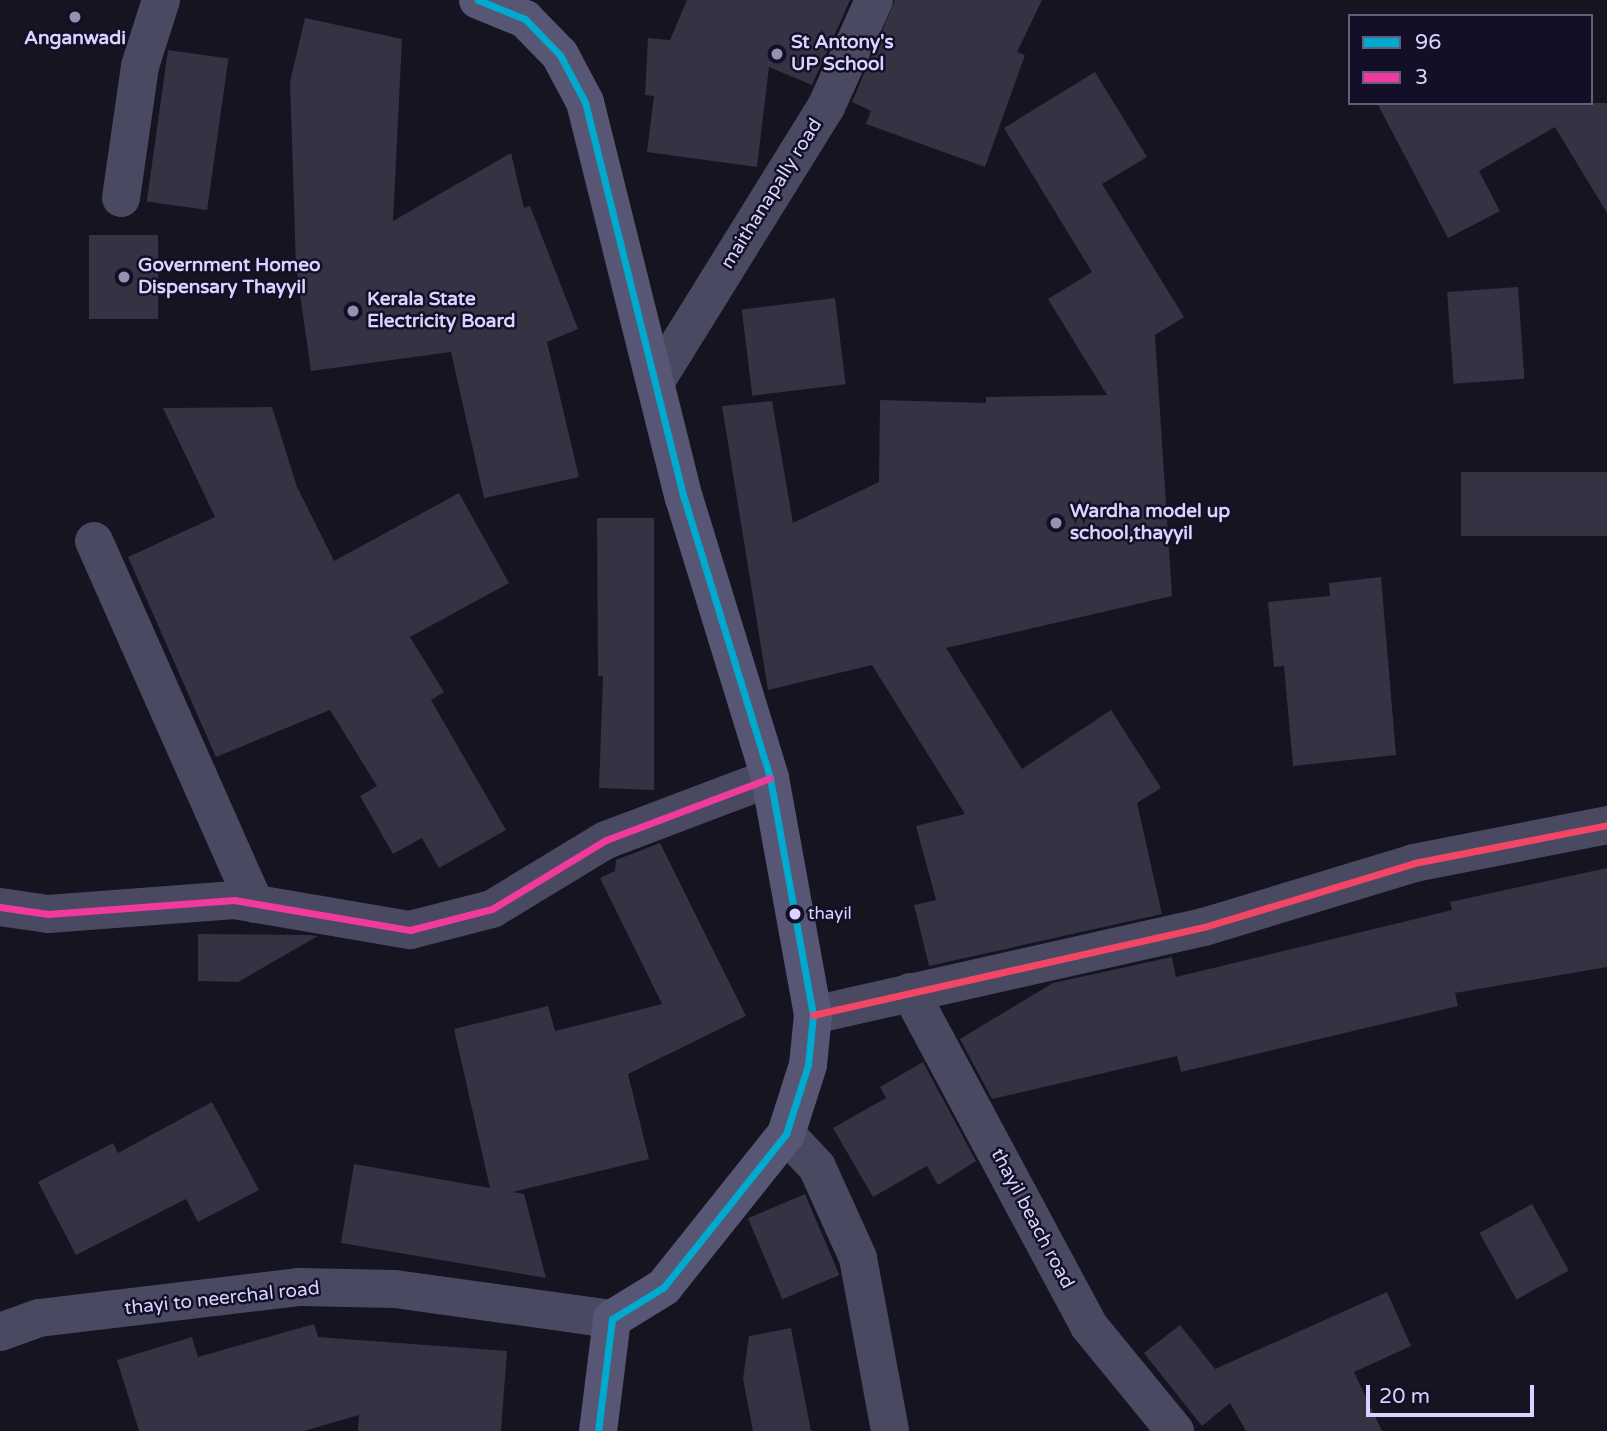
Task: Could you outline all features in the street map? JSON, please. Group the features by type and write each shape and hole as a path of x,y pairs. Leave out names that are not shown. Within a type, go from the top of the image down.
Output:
{"main road":[{"path":"478,0 525,19 560,55 585,102 684,498 770,778 813,1015 808,1065 786,1134 664,1287 612,1319 598,1431"}],"street":[{"path":"121,198 140,66 161,0"},
{"name":"maithanapally road","path":"656,381 826,107 874,0"},
{"path":"94,541 255,904"},
{"path":"0,907 48,914 234,900 410,930 492,909 606,840 770,778"},
{"path":"813,1015 1204,927 1414,863 1607,825"},
{"name":"thayil beach road","path":"910,992 1089,1326 1175,1431"},
{"path":"786,1134 817,1167 858,1258 890,1431"},
{"name":"thayi to neerchal road","path":"0,1332 39,1318 300,1287 396,1289 612,1319"}],"building":[{"path":"687,0 850,0 812,85 769,67 757,167 647,152 654,96 645,95 648,38 670,40"},
{"path":"895,0 1042,0 1017,52 1025,55 985,167 866,124 871,111 852,102"},
{"path":"305,18 402,39 393,221 511,153 524,208 530,206 578,329 547,342 579,477 484,498 451,352 311,371 296,266 290,82"},
{"path":"168,50 228,58 207,210 147,202"},
{"path":"1095,72 1147,157 1102,184 1184,317 1155,335 1172,596 946,648 1022,769 1111,710 1161,788 1137,803 1162,914 929,966 914,905 936,900 916,826 965,814 872,665 768,690 722,406 772,401 793,523 879,482 880,400 986,403 986,397 1107,395 1048,299 1092,272 1004,128"},
{"path":"1607,103 1607,213 1555,127 1479,171 1500,211 1448,238 1378,105"},
{"name":"Government Homeo Dispensary Thayyil","path":"89,235 158,235 158,319 89,319"},
{"path":"1518,287 1524,379 1454,384 1447,292"},
{"path":"835,298 846,384 752,396 742,309"},
{"path":"272,407 297,487 334,561 459,493 509,583 410,637 444,692 431,700 506,830 439,868 422,838 393,854 360,796 377,786 330,710 216,757 128,557 215,517 163,408"},
{"path":"1461,472 1607,472 1607,536 1461,536"},
{"path":"597,518 654,518 654,790 599,788 603,676 598,676"},
{"path":"1381,577 1396,755 1293,766 1284,666 1274,667 1268,602 1330,596 1329,583"},
{"path":"660,843 746,1016 628,1074 649,1159 513,1192 524,1194 546,1278 341,1243 354,1164 490,1188 454,1029 548,1006 555,1031 662,1004 600,878 615,871 616,860"},
{"path":"1607,868 1607,967 1455,993 1458,1006 1181,1072 1177,1056 992,1099 960,1039 1053,983 1172,957 1176,977 1452,910 1450,902"},
{"path":"198,934 318,936 238,982 198,981"},
{"path":"923,1062 976,1161 938,1185 927,1166 873,1197 833,1128 886,1098 880,1087"},
{"path":"212,1102 259,1190 198,1222 186,1199 76,1255 38,1182 113,1143 118,1153"},
{"path":"805,1194 839,1275 782,1299 748,1218"},
{"path":"1532,1204 1569,1270 1516,1300 1480,1233"},
{"path":"1387,1292 1411,1346 1354,1372 1382,1431 1246,1431 1230,1403 1202,1426 1144,1353 1180,1325 1215,1369"},
{"path":"314,1324 318,1337 507,1351 501,1431 358,1431 359,1415 304,1431 139,1431 117,1360 192,1337 198,1357"},
{"path":"791,1328 811,1431 753,1431 743,1379 749,1336"}],"transit line":[{"name":"96","path":"478,0 525,19 560,55 585,102 684,498 770,778 813,1015 808,1065 786,1134 664,1287 612,1319 598,1431"},
{"name":"3","path":"0,907 48,914 234,900 410,930 492,909 606,840 770,778"},
{"path":"813,1015 1204,927 1414,863 1607,825"}],"place":[{"name":"Anganwadi","path":"75,17"},
{"name":"St Antony's UP School","path":"777,54"},
{"name":"Government Homeo Dispensary Thayyil","path":"124,277"},
{"name":"Kerala State Electricity Board","path":"353,311"},
{"name":"Wardha model up school,thayyil","path":"1056,523"},
{"name":"thayil","path":"795,914"}]}
